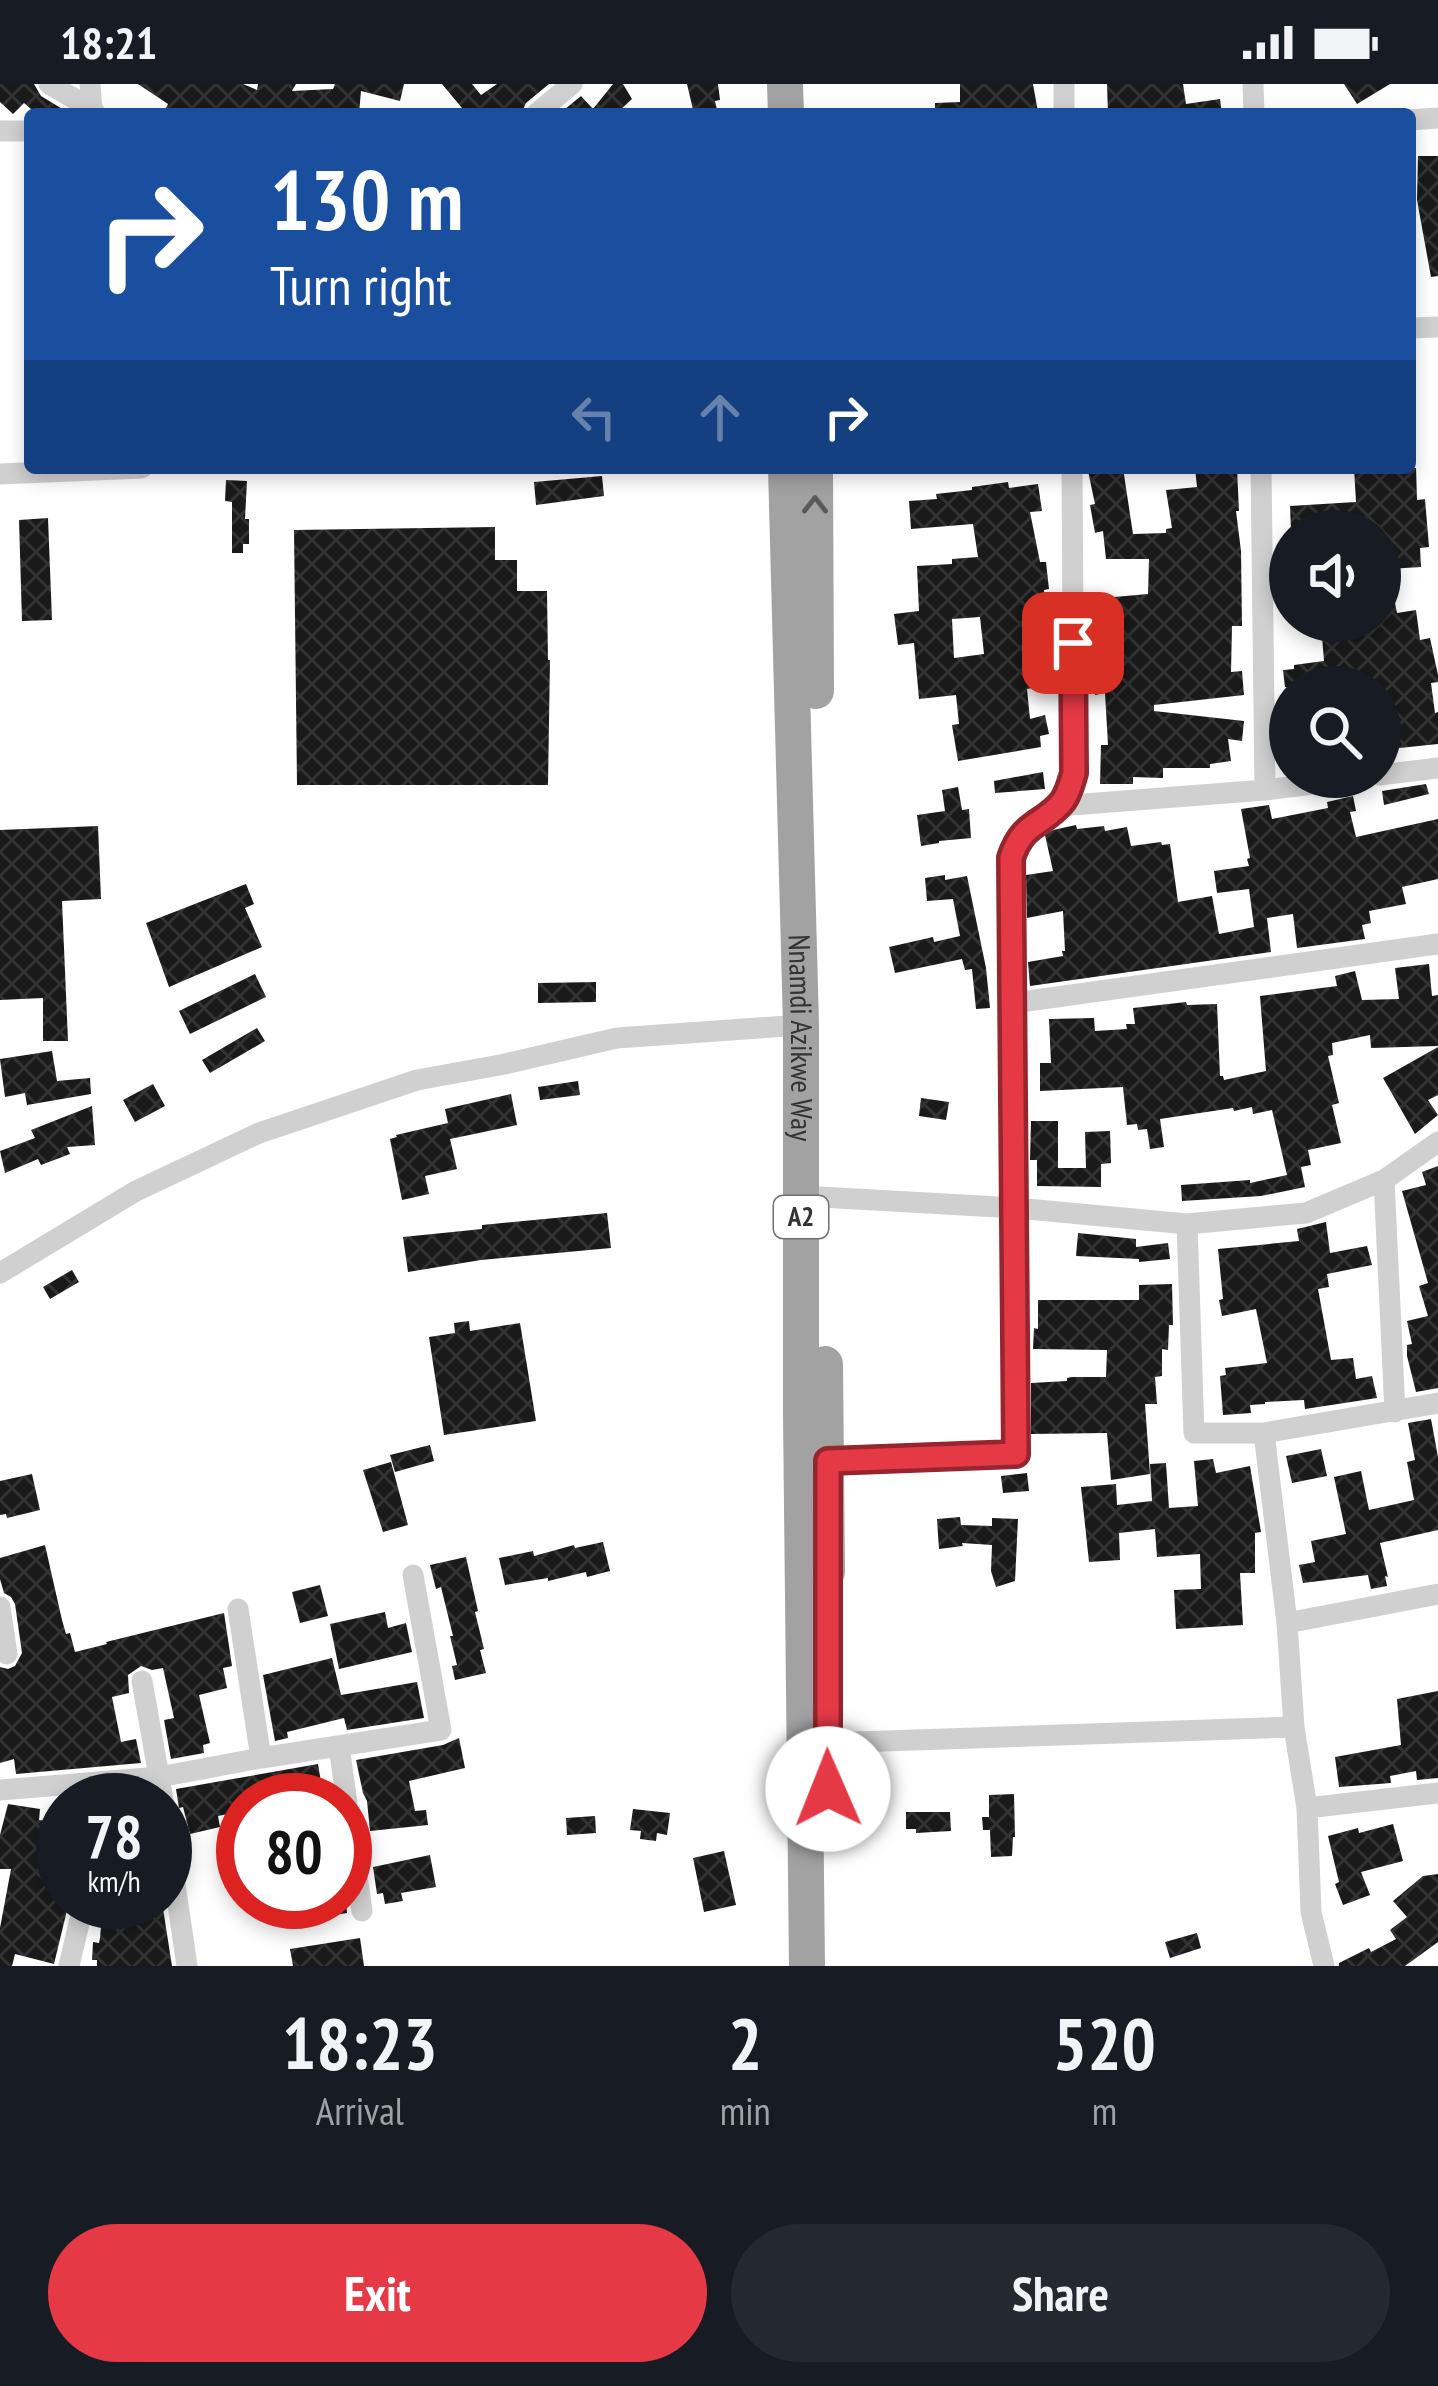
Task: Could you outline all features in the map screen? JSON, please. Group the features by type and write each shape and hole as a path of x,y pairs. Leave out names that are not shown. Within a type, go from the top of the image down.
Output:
{"highway":[{"name":"Nnamdi Azikwe Way","path":"786,474 801,1024 807,1966"},
{"name":"Nnamdi Azikwe Way","path":"814,474 831,1966"}],"street":[{"path":"49,84 89,108"},
{"path":"543,108 572,84"},
{"path":"828,1461 1016,1454 1011,858 1024,832 1059,806 1074,773 1072,474"},
{"path":"1261,474 1265,790"},
{"path":"1401,773 1438,768"},
{"path":"1059,806 1269,789"},
{"path":"1014,1003 1438,944"},
{"path":"0,1273 136,1191 260,1133 417,1080 617,1038 801,1024"},
{"path":"820,1197 1187,1224 1306,1213 1384,1180 1438,1142"},
{"path":"1384,1180 1394,1412"},
{"path":"1187,1224 1194,1433 1264,1433 1438,1403"},
{"path":"1264,1433 1294,1727 1307,1808 1311,1912 1324,1966"},
{"path":"192,1779 261,1758 442,1730 412,1575"},
{"path":"1287,1623 1438,1594"},
{"path":"0,1607 7,1654"},
{"path":"238,1610 261,1758"},
{"path":"142,1682 158,1773"},
{"path":"826,1743 1294,1727"},
{"path":"339,1746 343,1773"},
{"path":"0,1790 36,1790"},
{"path":"1307,1808 1438,1793"},
{"path":"69,1966 78,1929"},
{"path":"182,1929 187,1966"}],"building":[{"path":"0,84 34,84 41,96 61,108 30,108 24,103 13,114 0,102"},
{"path":"138,84 243,84 257,90 258,84 296,84 292,91 333,89 335,84 404,84 400,101 361,91 360,108 166,108 168,104"},
{"path":"442,84 472,84 481,95 497,84 549,84 524,108 462,108"},
{"path":"613,84 623,84 632,99 622,108 594,108"},
{"path":"687,84 718,84 717,108 693,108"},
{"path":"960,84 1033,84 1037,108 935,108 935,103 960,102"},
{"path":"1107,84 1183,84 1186,104 1220,99 1221,108 1108,108"},
{"path":"1344,84 1390,84 1357,104"},
{"path":"581,96 592,108 566,108"},
{"path":"1418,156 1438,156 1438,276 1431,277 1417,200"},
{"path":"1416,468 1417,500 1425,499 1429,547 1420,548 1421,567 1401,568 1401,510 1290,510 1290,506 1356,502 1354,474 1416,474"},
{"path":"1089,474 1124,474 1133,534 1166,533 1172,528 1166,490 1197,487 1196,474 1237,474 1242,626 1232,626 1231,672 1242,671 1244,695 1154,705 1154,711 1244,721 1242,741 1228,739 1231,761 1210,764 1210,768 1163,768 1163,778 1133,777 1133,784 1100,784 1101,745 1108,745 1105,693 1095,695 1091,670 1104,668 1103,598 1148,594 1149,559 1106,559 1103,531 1095,533 1090,505 1095,504"},
{"path":"602,476 604,496 536,505 534,482"},
{"path":"226,480 247,481 249,544 243,544 243,553 232,553 232,502 225,501"},
{"path":"1038,484 1042,511 1030,512 1049,589 1044,590 1047,619 1042,619 1049,685 1027,689 1030,719 1045,715 1049,734 1040,736 1041,747 958,761 952,725 959,724 956,695 919,699 914,643 898,645 894,614 919,611 917,566 978,557 973,524 911,529 909,501 937,499 936,494","holes":["980,617 984,654 954,658 952,619"]},
{"path":"48,518 52,620 22,621 19,520"},
{"path":"495,527 495,560 517,560 517,591 547,591 548,785 297,785 294,530"},
{"path":"1416,610 1420,640 1430,638 1438,675 1438,682 1431,683 1438,712 1438,744 1401,748 1401,666 1294,666 1324,661 1322,642 1401,642 1401,612"},
{"path":"1043,772 1045,789 995,793 994,781"},
{"path":"1426,784 1429,794 1384,805 1383,798 1401,798 1401,788"},
{"path":"958,787 962,810 969,809 971,838 921,846 917,815 945,811 942,790"},
{"path":"1353,798 1356,811 1350,812 1356,837 1438,819 1438,879 1402,887 1406,904 1369,911 1371,923 1362,925 1365,939 1297,948 1293,914 1267,918 1271,952 1030,986 1028,962 1063,956 1065,951 1063,911 1027,918 1026,875 1053,871 1045,835 1053,830 1076,825 1077,829 1104,826 1105,831 1127,827 1131,846 1170,844 1178,902 1212,896 1219,934 1254,927 1249,889 1217,893 1214,871 1249,866 1241,809 1269,805 1272,819 1328,808 1327,802"},
{"path":"98,826 101,899 62,901 68,1041 43,1041 43,998 0,1000 0,830"},
{"path":"945,875 945,880 967,876 990,1008 976,1009 972,969 965,970 962,959 895,973 889,947 960,936 953,899 927,901 925,878"},
{"path":"246,884 254,904 245,908 262,947 169,987 146,923"},
{"path":"1429,964 1432,996 1438,995 1438,1046 1371,1048 1370,1035 1332,1043 1333,1055 1328,1056 1339,1103 1332,1105 1341,1143 1308,1150 1311,1165 1301,1167 1305,1187 1261,1196 1182,1201 1181,1185 1250,1183 1287,1175 1272,1110 1253,1114 1252,1107 1233,1108 1160,1119 1164,1147 1150,1149 1147,1129 1127,1125 1123,1087 1040,1091 1040,1063 1051,1063 1049,1019 1094,1018 1095,1031 1127,1029 1126,1024 1135,1024 1133,1008 1217,1004 1220,1076 1224,1080 1266,1071 1260,996 1337,986 1335,976 1355,971 1362,1000 1399,999 1395,968"},
{"path":"255,974 266,997 190,1034 179,1011"},
{"path":"596,982 596,1002 538,1003 538,983"},
{"path":"257,1028 265,1041 210,1073 202,1060"},
{"path":"1438,1047 1438,1095 1428,1100 1438,1115 1415,1134 1383,1078"},
{"path":"52,1051 57,1081 90,1078 91,1094 27,1105 25,1093 5,1097 0,1059"},
{"path":"578,1081 580,1095 540,1100 538,1087"},
{"path":"153,1084 165,1106 135,1122 123,1100"},
{"path":"511,1094 517,1125 450,1139 457,1169 425,1176 429,1194 402,1200 390,1139 448,1123 445,1109"},
{"path":"921,1098 949,1102 946,1120 919,1116"},
{"path":"92,1106 95,1145 67,1147 70,1154 41,1165 38,1159 5,1173 0,1151 35,1138 31,1130"},
{"path":"1031,1121 1058,1121 1058,1168 1086,1168 1085,1132 1110,1131 1111,1163 1101,1164 1101,1187 1037,1186 1037,1160 1030,1160"},
{"path":"1438,1166 1438,1388 1416,1392 1407,1356 1407,1345 1412,1344 1407,1321 1428,1316 1419,1286 1428,1283 1402,1191 1426,1185 1422,1172"},
{"path":"607,1213 611,1248 408,1272 403,1237"},
{"path":"1326,1222 1330,1253 1367,1246 1372,1265 1327,1274 1329,1287 1318,1289 1331,1360 1353,1358 1356,1379 1372,1376 1377,1398 1305,1409 1304,1400 1265,1402 1250,1405 1251,1413 1223,1415 1220,1376 1226,1375 1225,1368 1267,1363 1256,1309 1222,1316 1218,1249 1299,1241 1297,1229"},
{"path":"1078,1233 1136,1239 1136,1247 1168,1243 1170,1259 1139,1262 1076,1256"},
{"path":"72,1270 79,1282 50,1299 43,1287"},
{"path":"1172,1284 1173,1325 1169,1325 1168,1350 1162,1349 1162,1376 1155,1377 1157,1404 1145,1404 1150,1474 1111,1480 1107,1433 1031,1434 1031,1383 1106,1377 1107,1350 1033,1349 1038,1300 1139,1300 1139,1285"},
{"path":"469,1321 470,1331 520,1323 536,1421 444,1435 429,1337 455,1333 454,1323"},
{"path":"1431,1419 1438,1457 1438,1530 1380,1543 1387,1586 1371,1589 1368,1575 1303,1583 1299,1565 1315,1562 1311,1541 1346,1534 1334,1477 1361,1471 1369,1510 1414,1500 1407,1462 1415,1460 1408,1423"},
{"path":"430,1445 434,1461 395,1472 390,1455"},
{"path":"1321,1449 1327,1476 1292,1483 1286,1456"},
{"path":"1213,1459 1216,1473 1250,1466 1261,1532 1255,1533 1255,1573 1240,1573 1243,1625 1176,1629 1174,1590 1201,1589 1200,1554 1157,1557 1155,1529 1119,1533 1120,1560 1089,1562 1081,1487 1116,1484 1117,1505 1152,1501 1150,1464 1166,1463 1169,1508 1198,1506 1194,1461"},
{"path":"391,1462 408,1525 383,1532 363,1470"},
{"path":"1027,1473 1029,1491 1003,1493 1001,1476"},
{"path":"32,1474 40,1510 7,1518 0,1515 0,1481"},
{"path":"960,1517 961,1525 992,1526 992,1518 1018,1519 1015,1581 996,1587 992,1545 962,1543 939,1549 937,1519"},
{"path":"603,1542 610,1571 505,1585 499,1558"},
{"path":"45,1545 62,1620 75,1652 224,1613 232,1666 223,1668 227,1688 199,1695 210,1743 203,1745 204,1753 171,1759 164,1720 174,1718 163,1668 141,1666 128,1675 129,1693 112,1697 121,1742 136,1739 141,1763 16,1774 14,1759 0,1763 0,1667 15,1666 22,1653 15,1604 4,1593 0,1579 0,1558"},
{"path":"466,1557 486,1673 455,1680 453,1636 441,1587 436,1589 430,1565"},
{"path":"320,1585 328,1616 300,1623 292,1592"},
{"path":"385,1612 388,1628 406,1623 412,1652 339,1669 330,1624"},
{"path":"332,1658 341,1695 417,1682 424,1718 347,1730 344,1718 287,1732 288,1738 275,1741 263,1675"},
{"path":"1438,1691 1438,1778 1417,1780 1416,1771 1390,1776 1391,1783 1339,1787 1335,1757 1401,1745 1397,1699"},
{"path":"459,1738 465,1768 409,1781 415,1811 426,1810 428,1825 372,1831 372,1773 359,1773 356,1760"},
{"path":"318,1764 320,1773 267,1773"},
{"path":"216,1782 216,1828 192,1834 192,1786"},
{"path":"1014,1794 1012,1856 991,1857 990,1830 983,1830 982,1817 989,1817 989,1795"},
{"path":"8,1804 36,1808 36,1929 62,1929 54,1964 15,1954 12,1966 0,1966 0,1928 11,1869 0,1869 0,1835"},
{"path":"633,1809 670,1813 667,1835 657,1833 656,1841 640,1839 641,1831 630,1830"},
{"path":"906,1812 950,1812 951,1831 906,1829"},
{"path":"595,1816 596,1833 567,1835 566,1818"},
{"path":"1393,1824 1403,1861 1361,1872 1370,1895 1343,1905 1328,1836"},
{"path":"724,1851 736,1905 704,1912 693,1858"},
{"path":"430,1855 436,1887 401,1893 403,1901 385,1904 383,1893 377,1894 373,1867"},
{"path":"1438,1874 1438,1942 1405,1966 1339,1966 1396,1939 1390,1930 1407,1917 1393,1901 1423,1876"},
{"path":"100,1929 166,1929 172,1966 97,1966 97,1960 92,1960 93,1942 99,1943"},
{"path":"1197,1933 1201,1948 1170,1958 1165,1942"},
{"path":"360,1938 364,1966 293,1966 290,1949"}],"route":[{"path":"828,1789 828,1461 1016,1454 1011,858 1024,832 1059,806 1074,773 1073,643"}]}
